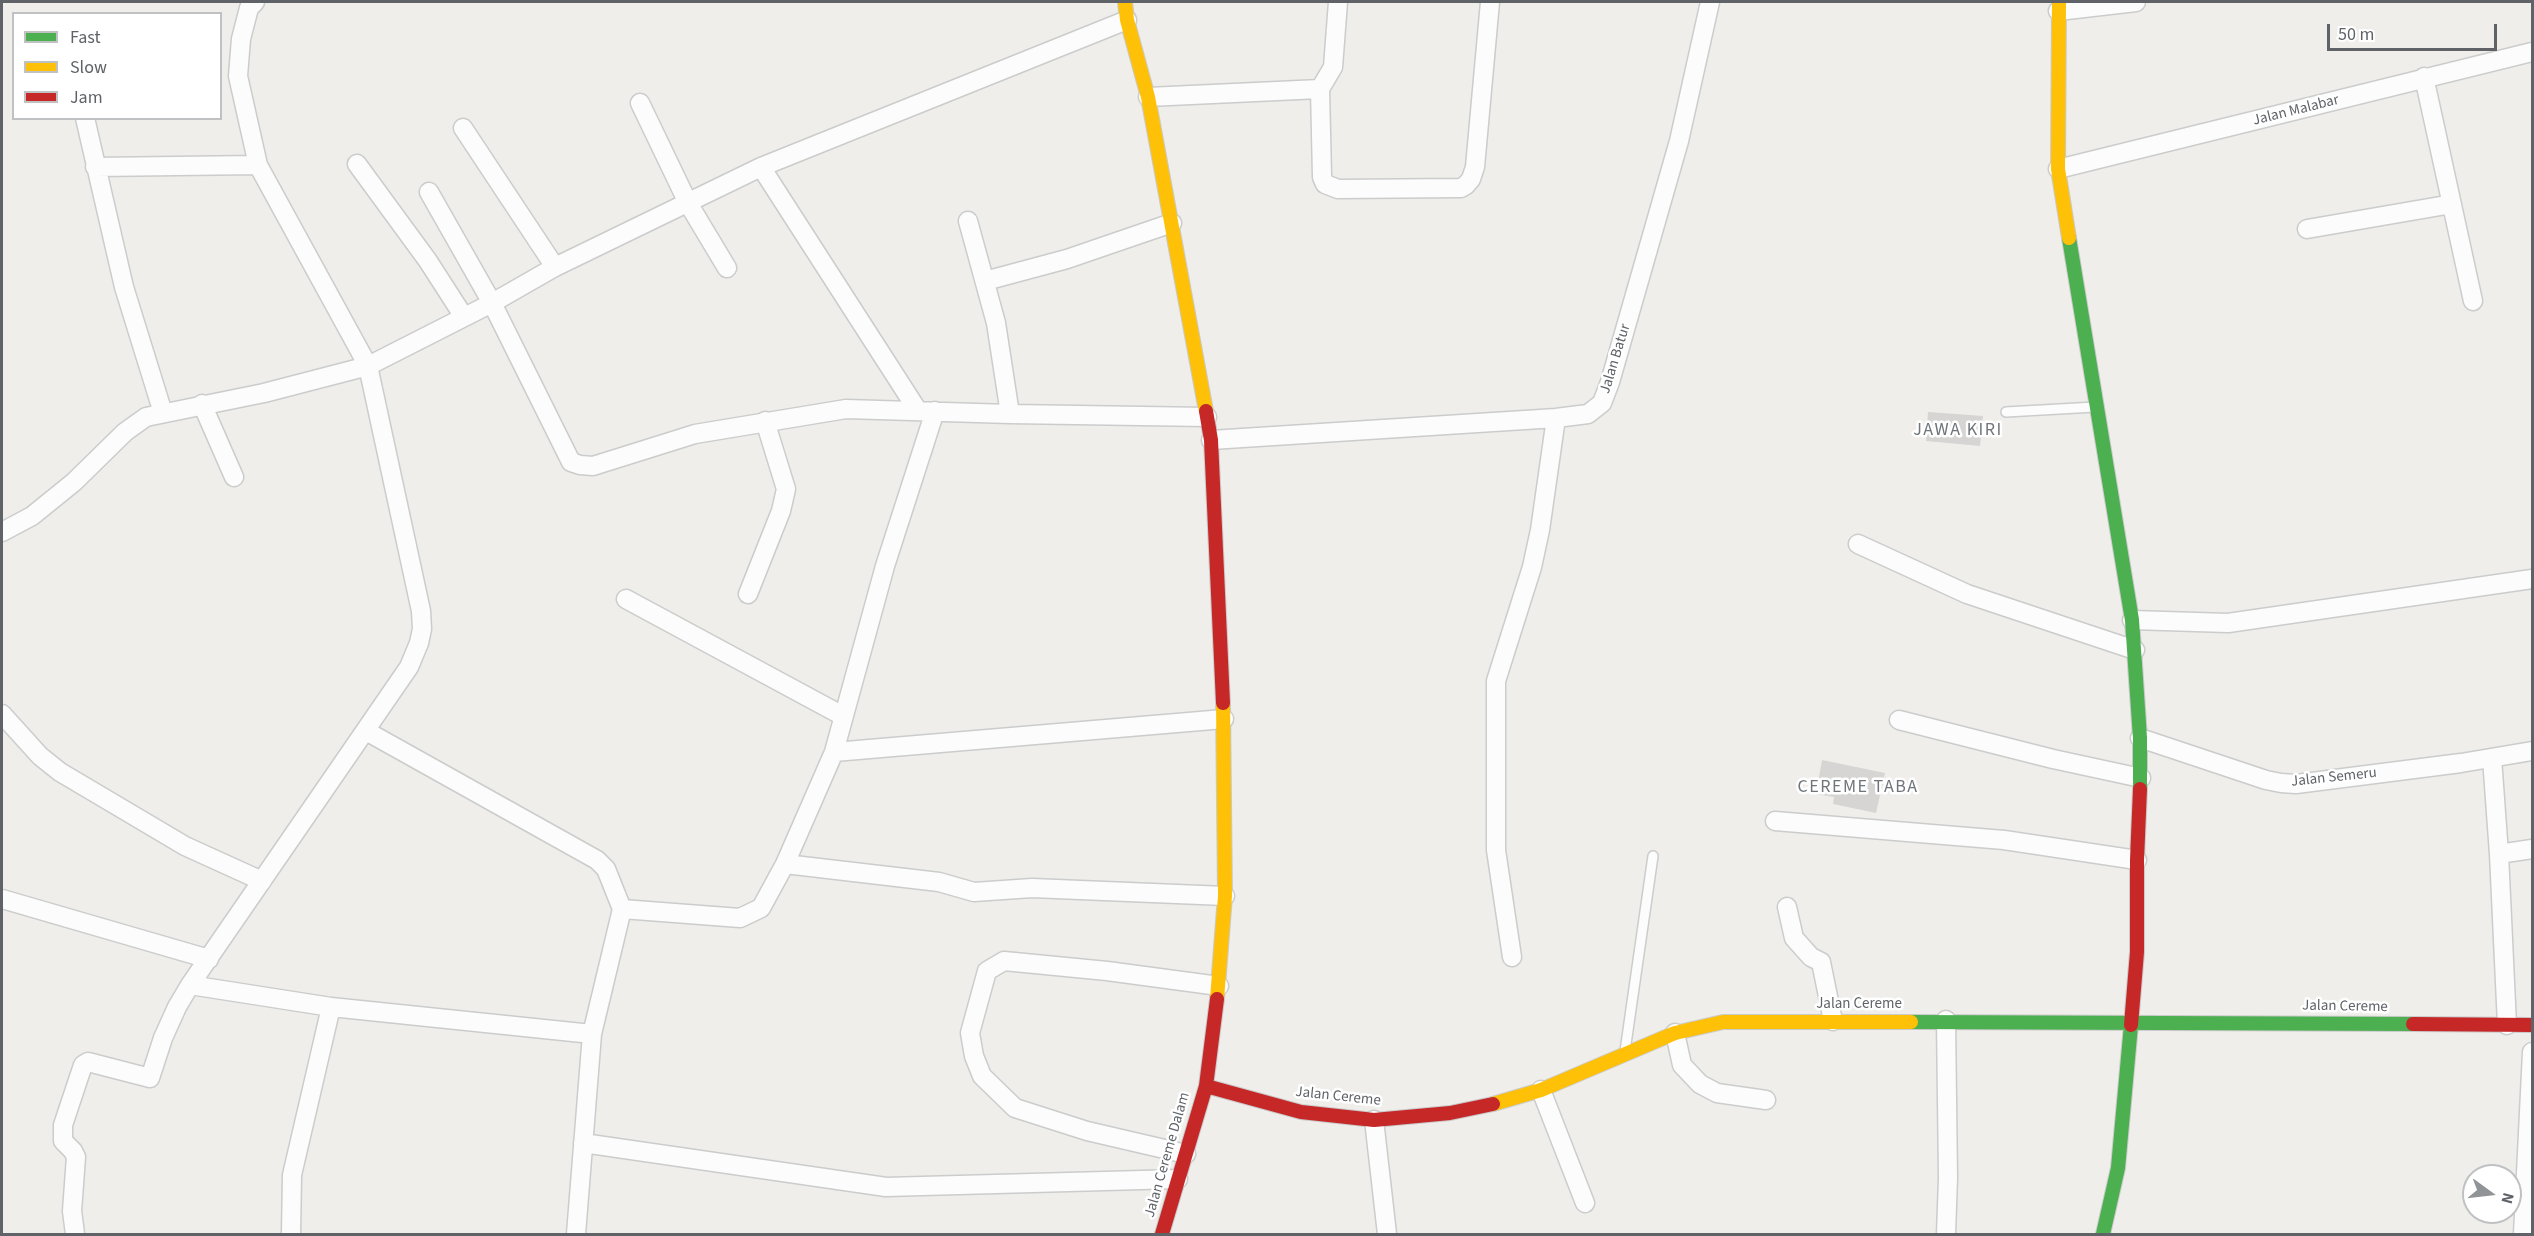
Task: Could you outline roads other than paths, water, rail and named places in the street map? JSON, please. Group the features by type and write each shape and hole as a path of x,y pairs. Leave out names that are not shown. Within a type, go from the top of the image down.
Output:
{"street":[{"name":"Jalan Cereme Dalam","path":"1125,2 1127,20 1148,98 1211,440 1224,718 1225,897 1219,987 1206,1086 1162,1234"},
{"path":"1338,2 1332,67 1320,89 1322,177 1325,184 1338,189 1461,188 1471,179 1475,167 1490,2"},
{"name":"Jalan Batur","path":"1211,440 1556,418 1588,414 1602,403 1679,141 1710,2"},
{"path":"2103,1234 2118,1168 2137,951 2140,738 2132,620 2058,169 2059,6 2136,2"},
{"path":"75,1234 72,1211 76,1157 74,1151 63,1141 63,1125 83,1065 88,1062 150,1078 168,1028 190,985 409,667 422,629 421,611 368,366 258,165 238,76 241,39 252,5"},
{"path":"2,532 32,516 66,489 125,432 147,417 264,393 368,366 492,303 555,267 761,167 1127,20"},
{"name":"Jalan Malabar","path":"2058,169 2532,52"},
{"path":"2424,77 2473,301"},
{"path":"1148,98 1320,89"},
{"path":"640,102 688,203 727,268"},
{"path":"85,120 124,287 163,413"},
{"path":"462,128 555,267"},
{"path":"357,164 428,261 464,317"},
{"path":"95,167 258,165"},
{"path":"622,909 740,918 761,908 785,864 834,752 927,411 761,167"},
{"path":"429,192 492,303 571,462 593,466 695,434 846,409 1207,417"},
{"path":"2307,229 2452,204"},
{"path":"968,221 996,323 1010,414"},
{"path":"985,281 1067,259 1172,223"},
{"path":"202,404 234,477"},
{"path":"1512,957 1496,850 1496,681 1532,567 1540,530 1556,418"},
{"path":"748,594 781,511 786,489 765,421"},
{"path":"1858,544 1974,597 2135,650"},
{"path":"2132,620 2228,623 2532,579"},
{"path":"626,599 843,716"},
{"path":"2,714 40,756 60,772 185,846 262,881"},
{"path":"834,752 1224,718"},
{"path":"1899,720 2053,759 2141,778"},
{"path":"366,731 597,860 606,869 622,909 592,1034 576,1234"},
{"name":"Jalan Semeru","path":"2140,738 2281,783 2307,782 2532,751"},
{"path":"2492,758 2507,1025"},
{"path":"1775,821 2004,840 2137,860"},
{"path":"2499,854 2532,849"},
{"path":"785,864 939,882 974,892 1032,888 1225,897"},
{"path":"2,899 209,959"},
{"path":"1787,907 1794,938 1811,957 1821,962 1833,1021"},
{"path":"1186,1154 1087,1131 1015,1108 982,1076 974,1056 970,1033 987,972 1004,961 1107,971 1219,987"},
{"path":"190,985 331,1007 592,1034"},
{"path":"291,1234 292,1174 331,1007"},
{"path":"1946,1020 1948,1178 1946,1234"},
{"name":"Jalan Cereme","path":"1206,1086 1301,1112 1374,1120 1450,1113 1504,1102 1541,1090 1675,1033 1723,1022 1946,1020 2532,1025"},
{"path":"1675,1033 1682,1065 1700,1084 1717,1093 1766,1100"},
{"path":"2523,1234 2532,1052"},
{"path":"1541,1090 1585,1203"},
{"path":"1374,1120 1387,1234"},
{"path":"584,1143 886,1187 1178,1179"}],"lane":[{"path":"2006,412 2097,407"},
{"path":"1625,1054 1653,856"}],"district":[{"name":"JAWA KIRI","path":"1958,431"},
{"name":"CEREME TABA","path":"1858,788"}]}
